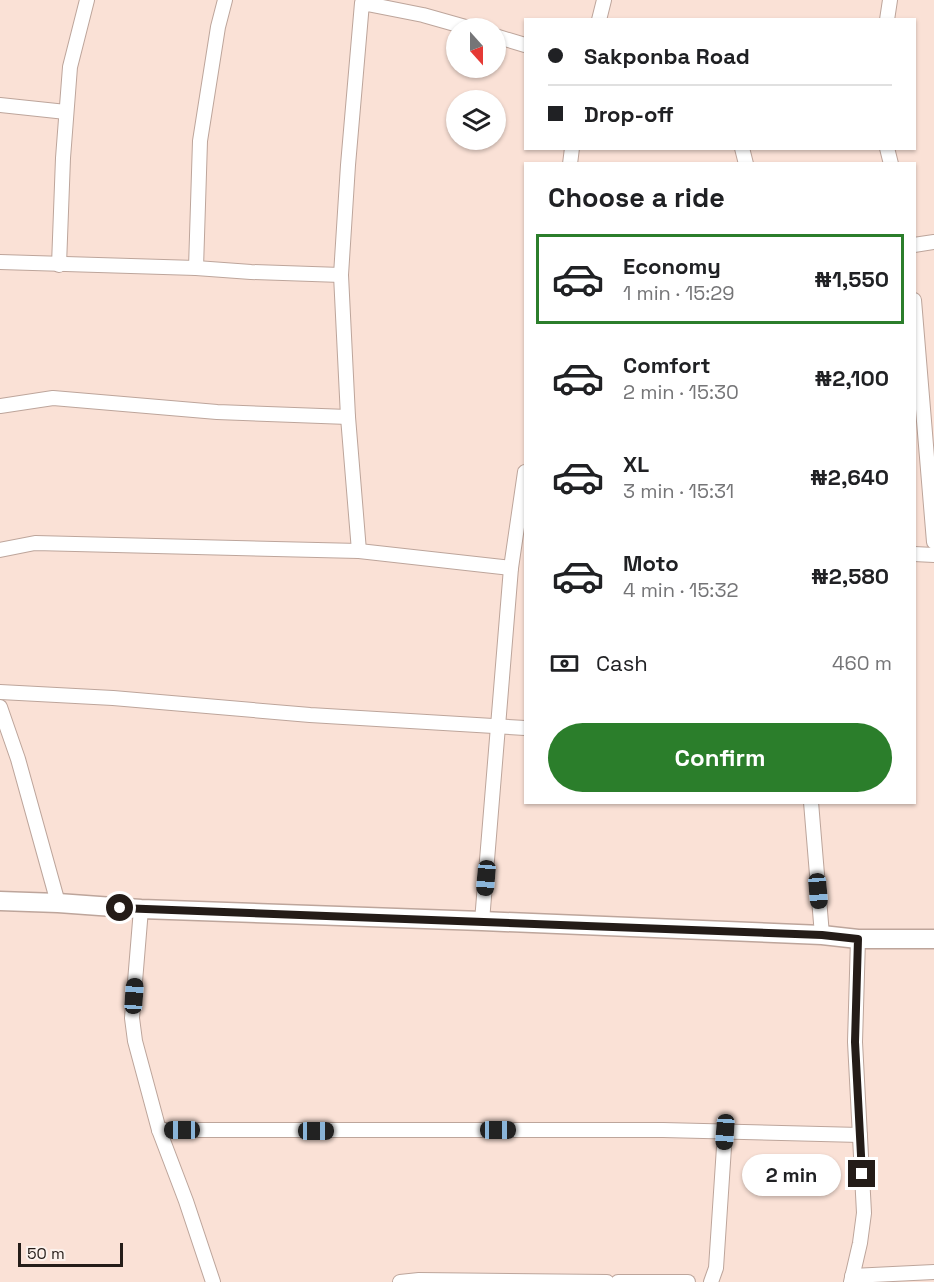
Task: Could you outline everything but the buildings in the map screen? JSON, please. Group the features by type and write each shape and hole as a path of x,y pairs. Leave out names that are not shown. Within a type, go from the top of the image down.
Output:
{"main road":[{"path":"0,901 141,909 822,935 858,939 934,939"}],"street":[{"path":"59,265 63,158 70,67 87,0"},
{"path":"196,268 200,141 218,27 225,0"},
{"path":"600,18 604,0"},
{"path":"887,18 890,0"},
{"path":"359,551 348,417 341,275 358,1 446,21"},
{"path":"506,39 524,45"},
{"path":"0,105 66,112"},
{"path":"916,245 934,242"},
{"path":"0,262 341,275"},
{"path":"916,314 928,398 934,542"},
{"path":"0,406 53,399 217,412 348,417"},
{"path":"482,921 511,568 524,479"},
{"path":"0,550 35,543 359,551 511,568"},
{"path":"916,554 934,555"},
{"path":"0,692 524,728"},
{"path":"0,707 18,759 58,903"},
{"path":"811,804 822,935"},
{"path":"141,909 132,1018 135,1041 159,1130 213,1282"},
{"path":"858,939 855,1042 864,1213 860,1244 851,1279 934,1272"},
{"path":"159,1130 663,1130 860,1135"},
{"path":"711,1282 716,1268 725,1132"},
{"path":"400,1282 419,1280 607,1282"},
{"path":"618,1282 688,1282"}],"route":[{"path":"120,908 822,935 858,939 855,1042 862,1174"}]}
